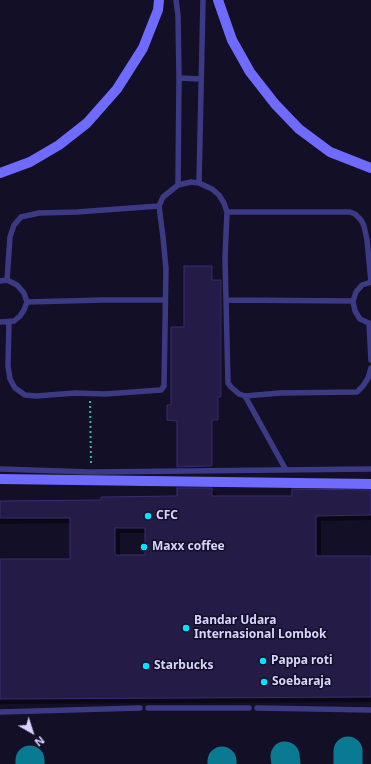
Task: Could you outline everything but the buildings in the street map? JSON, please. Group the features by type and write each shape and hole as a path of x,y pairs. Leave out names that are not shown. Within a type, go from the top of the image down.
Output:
{"street":[{"path":"0,173 30,162 58,145 87,123 117,89 143,48 158,10 159,0"},
{"path":"218,0 232,40 250,72 274,104 299,130 330,152 371,168"},
{"path":"0,479 371,484"}],"lane":[{"path":"176,0 178,15 179,78 178,185"},
{"path":"199,182 203,0"},
{"path":"179,78 201,79"},
{"path":"9,322 8,366 10,379 15,388 25,395 36,396 75,393 90,394 160,391 163,389 166,300 165,256 159,206 163,197 178,185 199,182 212,189 219,195 227,212 225,248 226,300 228,383 231,387 239,394 244,396 280,393 357,392 368,378 371,368"},
{"path":"7,280 10,237 14,225 21,217 40,212 77,212 159,206"},
{"path":"227,212 350,212 355,214 361,220 367,240 371,282 362,285 356,292 353,301 355,311 360,319 370,324 371,360"},
{"path":"0,281 7,280 17,285 24,293 27,302 20,316 14,321 0,322"},
{"path":"27,302 166,300"},
{"path":"226,300 353,301"},
{"path":"244,396 286,470"},
{"path":"0,469 91,472 371,469"},
{"path":"0,712 140,708"},
{"path":"148,708 249,708"},
{"path":"257,708 371,710"}],"path":[{"path":"90,394 91,464"}],"taxiway":[{"path":"348,751 348,764"},
{"path":"285,756 286,764"}],"place":[{"name":"CFC","path":"148,516"},
{"name":"Maxx coffee","path":"144,547"},
{"name":"Bandar Udara Internasional Lombok","path":"186,628"},
{"name":"Pappa roti","path":"263,661"},
{"name":"Starbucks","path":"146,666"},
{"name":"Soebaraja","path":"264,682"}]}
